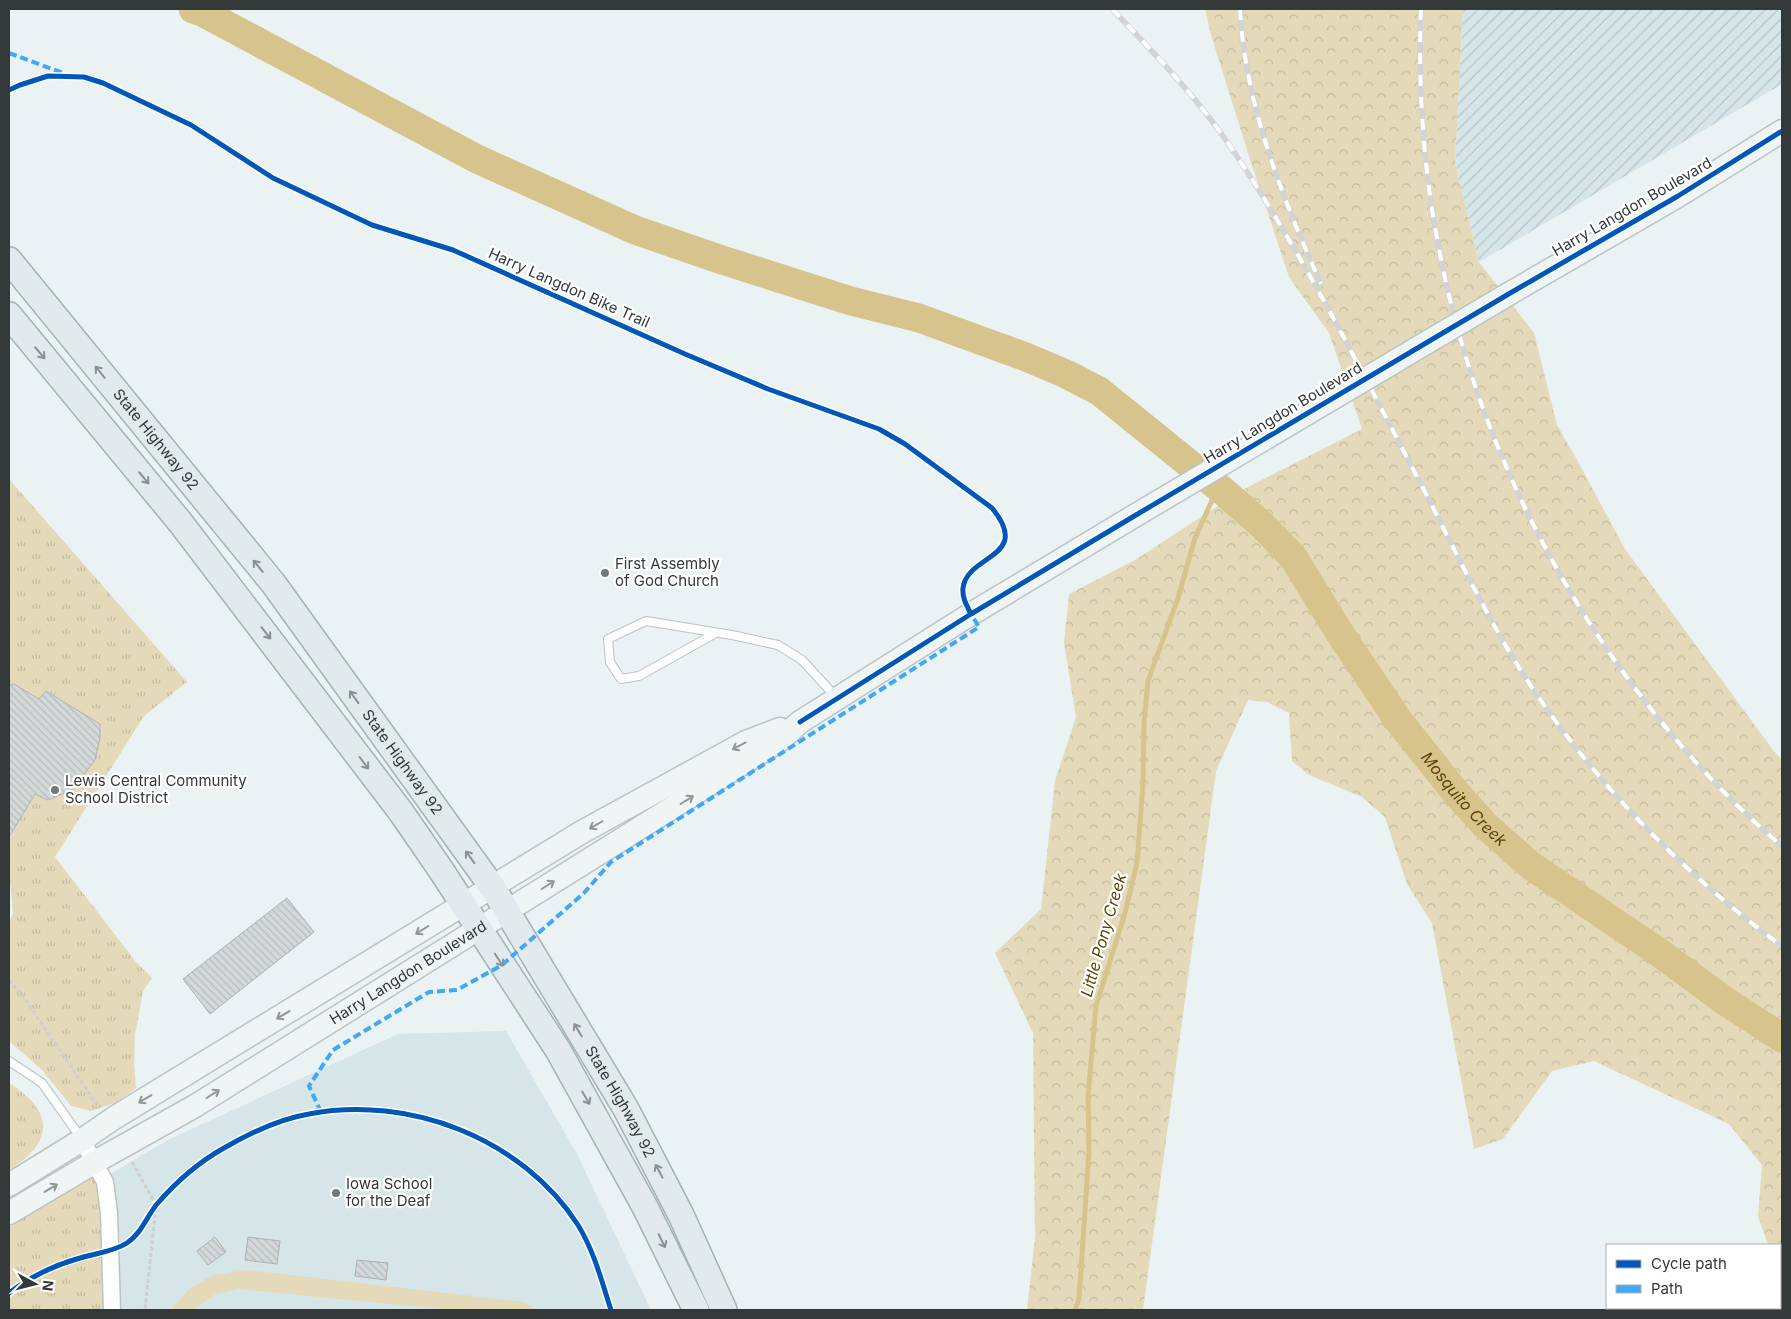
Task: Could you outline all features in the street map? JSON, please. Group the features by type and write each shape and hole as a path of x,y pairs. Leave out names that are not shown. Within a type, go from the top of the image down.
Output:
{"main road":[{"name":"Harry Langdon Boulevard","path":"9,1214 95,1162 195,1106 479,929 779,741 800,722 979,609 1512,292 1678,196 1782,131"},
{"name":"State Highway 92","path":"9,260 273,583 493,888 626,1109 681,1215 724,1310"},
{"name":"State Highway 92","path":"9,316 186,530 401,812 464,904 558,1050 645,1207 696,1310"},
{"name":"Harry Langdon Boulevard","path":"9,1185 108,1122 582,832 746,742 800,722"}],"street":[{"path":"82,1140 105,1182 109,1213 112,1310"}],"lane":[{"path":"716,633 639,676 621,679 610,662 608,639 646,621 732,635 778,645 802,660 837,698"},
{"path":"9,1061 42,1084 82,1140"}],"path":[{"path":"9,980 23,996 108,1122"},
{"path":"123,1147 156,1205 145,1310"},
{"path":"146,1221 162,1198"}],"shaded area":[{"path":"1463,9 1782,9 1782,84 1479,262 1455,163"},
{"name":"Iowa School for the Deaf","path":"506,1031 577,1154 651,1310 9,1310 9,1233 170,1139 398,1034"}],"green space":[{"path":"1205,9 1463,9 1455,163 1479,262 1534,333 1557,425 1625,549 1776,754 1782,759 1782,1278 1781,1244 1768,1244 1758,1216 1762,1165 1729,1124 1594,1061 1552,1071 1503,1139 1474,1149 1432,923 1407,884 1385,817 1362,797 1309,775 1292,761 1289,713 1267,702 1248,700 1216,771 1143,1310 1027,1310 1035,1238 1033,1033 995,953 1041,909 1055,781 1076,717 1064,643 1069,594 1135,560 1244,489 1362,429 1329,333 1289,277 1211,35"},
{"name":"Lewis Central Community School District","path":"9,479 187,682 144,716 55,857 136,962 152,978 143,991 135,1035 134,1064 136,1088 115,1103 91,1111 71,1106 42,1070 9,1041 9,922 13,914 9,870 9,838 35,794 49,800 72,790 95,760 100,737 100,724 47,691 39,699 14,684 9,685"},
{"path":"9,1083 34,1104 41,1115 43,1126 41,1138 35,1149 9,1170"},
{"path":"95,1162 112,1310 9,1310 9,1213"},
{"path":"247,1270 524,1302 538,1310 450,1310 239,1289 216,1294 193,1310 171,1310 189,1289 213,1275"}],"building":[{"path":"14,684 39,699 46,691 100,724 100,737 95,760 72,790 48,800 35,794 9,837 9,685"},
{"path":"287,898 314,932 210,1014 183,979"},
{"path":"215,1237 226,1252 208,1265 197,1251"},
{"path":"248,1237 280,1241 277,1264 245,1260"},
{"path":"357,1260 388,1263 386,1280 355,1276"}],"waterway":[{"name":"Mosquito Creek","path":"193,9 202,12 477,159 635,230 851,301 919,318 1026,357 1099,391 1223,491 1262,525 1293,557 1341,635 1398,720 1456,793 1486,826 1530,865 1657,951 1725,1001 1782,1038"},
{"name":"Little Pony Creek","path":"1075,1310 1079,1299 1089,1151 1088,1096 1096,1006 1125,913 1137,863 1148,681 1178,598 1195,538 1218,487"}],"railway":[{"path":"1112,9 1174,75 1203,110 1257,187 1308,273 1356,360 1498,632 1551,715 1610,789 1642,823 1709,888 1782,946"},
{"path":"1240,9 1243,45 1249,80 1268,150 1293,218 1321,284"},
{"path":"1421,9 1421,100 1429,191 1445,279 1469,366 1499,451 1537,532 1582,611 1634,687 1722,791 1782,846"}],"marked path":[{"path":"9,53 63,73"},
{"path":"321,1112 309,1086 333,1050 429,992 457,990 502,965 584,893 611,862 979,627 971,614"}],"cycle path":[{"name":"Harry Langdon Bike Trail","path":"9,90 48,76 84,77 103,83 191,125 273,178 372,225 453,250 768,389 879,429 905,444 992,508 1003,524 1005,537 1002,546 975,568 967,577 963,588 964,599 971,614"},
{"path":"800,722 971,614 1512,292 1678,196 1782,131"},
{"path":"9,1293 25,1282 61,1264 110,1250 127,1243 140,1230 157,1204 180,1180 215,1154 254,1132 287,1119 309,1114 347,1110 385,1111 423,1118 460,1130 495,1147 526,1168 554,1194 584,1235 611,1310"}],"place":[{"name":"First Assembly of God Church","path":"605,573"},
{"name":"Lewis Central Community School District","path":"55,790"},
{"name":"Iowa School for the Deaf","path":"336,1193"}]}
